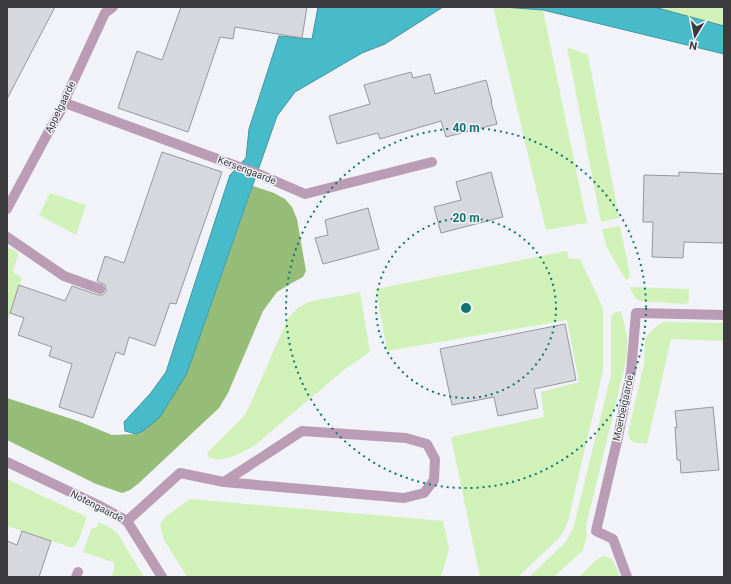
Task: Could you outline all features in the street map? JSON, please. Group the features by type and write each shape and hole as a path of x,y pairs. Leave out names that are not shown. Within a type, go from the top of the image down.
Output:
{"street":[{"name":"Appelgaarde","path":"7,209 65,103 67,95 105,12 113,7"},
{"name":"Kersengaarde","path":"65,103 262,175 305,194 432,162"},
{"path":"7,237 64,276 100,289"},
{"name":"Moerbeigaarde","path":"627,577 613,539 596,531 618,437 631,372 636,313 724,315"},
{"path":"127,521 180,473 224,482 404,498 424,493 434,480 435,459 427,444 406,438 302,431 224,482"},
{"name":"Notengaarde","path":"7,462 98,505 127,521 162,577"}],"green space":[{"path":"493,7 543,10 587,223 546,230"},
{"path":"654,7 724,7 724,26"},
{"path":"567,47 588,55 619,218 601,222"},
{"path":"253,186 274,193 285,199 292,207 297,219 306,271 303,277 277,292 263,311 228,393 219,408 139,483 130,490 122,493 96,484 7,440 7,398 78,421 112,435 136,434 143,431 187,373"},
{"path":"50,193 86,205 76,235 39,215"},
{"path":"620,226 630,275 626,280 607,248 602,229"},
{"path":"8,247 17,252 18,255 13,270 14,273 21,277 21,280 7,322"},
{"path":"567,251 569,259 580,259 603,308 603,371 568,521 559,538 518,577 480,577 451,437 544,417 541,392 579,382 567,320 387,351 376,289"},
{"path":"629,287 689,289 689,299 688,303 683,304 640,301 636,299"},
{"path":"360,292 370,352 345,369 254,446 237,455 224,459 217,460 207,455 208,452 244,416 288,318 298,308 308,302"},
{"path":"621,311 627,336 627,353 586,526 587,536 583,550 554,577 529,577 566,542 573,529 611,375 611,317 614,313"},
{"path":"663,322 724,323 724,341 671,339 647,444 637,443 630,439 628,433 644,364 645,341 647,336 654,328"},
{"path":"7,479 87,517 78,542 74,547 7,526"},
{"path":"190,499 443,521 449,549 441,577 187,577 163,538 160,525 165,517"},
{"path":"99,522 111,528 118,534 144,577 111,577 114,568 113,562 83,552 92,528 96,528"},
{"path":"604,556 612,559 620,577 579,577 597,559"}],"water":[{"path":"318,7 443,7 385,44 362,53 295,92 277,116 187,373 160,417 143,431 136,434 125,431 124,422 150,394 166,372 230,175 246,158 249,129 279,36 312,39"},
{"path":"502,7 654,7 724,26 724,54 543,10"}],"building":[{"path":"7,7 55,7 7,99"},
{"path":"181,7 307,7 302,38 235,27 233,39 220,37 188,132 118,108 137,51 162,60"},
{"path":"411,72 413,78 430,74 435,94 486,80 497,124 446,137 441,121 380,139 378,133 337,144 329,116 370,104 364,85"},
{"path":"162,152 222,172 176,304 170,303 155,346 129,337 124,355 116,352 93,418 59,407 72,364 49,356 52,347 18,335 24,318 10,313 19,285 65,301 72,286 98,295 104,294 106,291 105,285 97,281 105,256 124,263"},
{"path":"491,172 503,217 441,233 434,207 461,200 456,182"},
{"path":"679,172 724,174 724,243 684,242 683,258 652,257 653,222 643,222 644,175 679,176"},
{"path":"368,208 379,249 323,264 315,238 328,235 325,220"},
{"path":"565,324 576,380 534,389 538,408 498,416 494,397 452,405 440,349"},
{"path":"713,407 719,470 681,473 680,460 677,460 675,427 677,428 675,411"},
{"path":"22,531 51,541 39,577 7,577 7,541 17,545"}]}
